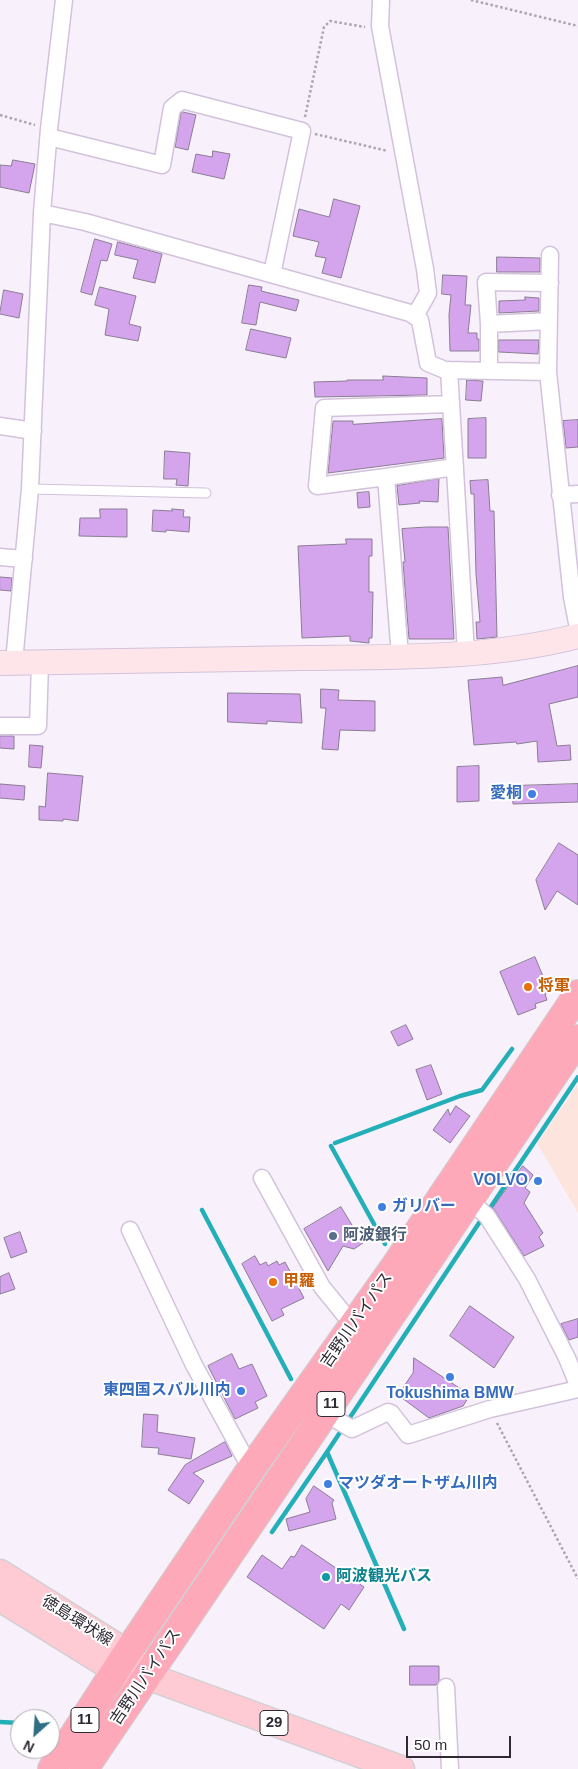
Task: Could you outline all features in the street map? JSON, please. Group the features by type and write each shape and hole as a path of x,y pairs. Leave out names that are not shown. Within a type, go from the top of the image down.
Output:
{"highway":[{"name":"吉野川バイパス","path":"52,1769 122,1661 251,1470 393,1269 578,994"},
{"name":"吉野川バイパス","path":"84,1769 147,1676 338,1421 480,1209 578,1039"}],"main road":[{"name":"徳島環状線","path":"0,1573 122,1661"},
{"name":"徳島環状線","path":"0,1598 122,1661 147,1676 402,1769"}],"street":[{"path":"64,0 42,213 30,489 24,559 7,663 480,653 547,644 578,636"},
{"path":"381,0 381,30 428,293 414,316"},
{"path":"49,133 162,165 172,108 182,100 302,131 272,274"},
{"path":"42,213 85,222 410,313 420,320 428,363 445,370 548,372"},
{"path":"550,255 548,372 560,495 572,597 578,628"},
{"path":"489,371 486,282 550,283"},
{"path":"488,324 549,321"},
{"path":"450,370 466,653"},
{"path":"451,404 324,408 317,486 455,467"},
{"path":"0,426 33,431"},
{"path":"386,477 400,656"},
{"path":"560,495 578,494"},
{"path":"0,557 24,559"},
{"path":"0,726 38,726 40,663"},
{"path":"262,1178 322,1287 353,1325"},
{"path":"480,1209 528,1279 567,1358 578,1385"},
{"path":"130,1230 194,1365 251,1470"},
{"path":"338,1421 352,1429 388,1412 391,1413 408,1434 490,1409 578,1389"},
{"path":"446,1687 450,1769"}],"lane":[{"path":"30,489 206,493"}],"path":[{"path":"471,0 578,26"},
{"path":"381,30 330,21 324,27 302,131 404,155"},
{"path":"0,115 49,133"},
{"path":"490,1409 578,1579"}],"shaded area":[{"path":"578,1084 578,1213 537,1143"}],"building":[{"path":"181,113 196,115 188,150 175,147"},
{"path":"213,151 230,154 224,179 192,172 196,154 212,157"},
{"path":"13,160 35,164 29,193 0,187 0,165 11,166"},
{"path":"334,199 360,206 341,278 322,273 326,258 315,256 319,242 293,236 299,209 329,217"},
{"path":"95,239 112,244 107,261 101,260 92,295 81,292"},
{"path":"118,242 162,254 155,283 133,278 138,260 115,255"},
{"path":"497,257 540,258 540,272 497,272"},
{"path":"443,275 467,276 465,305 471,305 468,333 477,333 479,351 450,351 449,315 451,295 442,294"},
{"path":"249,285 262,287 261,291 299,300 296,311 260,302 256,325 242,323"},
{"path":"100,287 136,296 129,324 141,327 138,341 105,335 109,309 95,305"},
{"path":"4,290 23,294 19,318 0,314"},
{"path":"525,297 539,298 539,311 499,313 499,301 525,300"},
{"path":"251,329 291,338 286,358 246,350"},
{"path":"499,340 539,340 538,354 499,352"},
{"path":"383,376 427,378 427,395 315,397 314,382 383,380"},
{"path":"467,380 483,381 481,401 466,400"},
{"path":"486,418 486,458 468,458 468,419"},
{"path":"442,419 444,458 328,473 333,421 353,421 353,424"},
{"path":"578,420 578,447 566,448 563,421"},
{"path":"165,451 190,453 188,486 176,485 177,479 164,479"},
{"path":"439,479 438,502 419,501 420,503 399,505 397,486"},
{"path":"488,480 490,511 494,511 497,637 477,639 476,622 480,622 476,574 474,494 471,494 470,481"},
{"path":"369,492 370,507 358,508 357,493"},
{"path":"100,509 127,509 127,537 79,536 80,518 100,518"},
{"path":"172,509 184,510 183,517 190,517 189,532 152,531 153,510 172,511"},
{"path":"448,527 454,639 409,639 402,529"},
{"path":"346,539 372,539 372,556 369,556 369,592 373,592 372,638 369,638 369,643 350,641 350,636 302,638 298,546 346,544"},
{"path":"0,577 12,578 11,591 0,590"},
{"path":"578,666 578,697 549,704 557,746 570,745 571,760 538,762 537,741 517,744 516,742 474,745 468,680 502,677 503,685"},
{"path":"321,689 339,690 338,700 375,701 375,731 340,730 338,750 322,749 326,708 321,708"},
{"path":"228,693 300,694 302,723 267,721 267,724 228,722"},
{"path":"0,736 14,736 14,749 0,748"},
{"path":"30,745 43,746 41,768 29,767"},
{"path":"479,766 479,801 457,802 457,767"},
{"path":"48,773 83,776 78,821 63,819 63,821 39,820 39,806 45,807"},
{"path":"0,784 25,786 24,800 0,798"},
{"path":"578,784 578,802 513,804 512,786"},
{"path":"559,843 578,855 578,905 557,891 545,910 536,880"},
{"path":"535,957 550,993 545,994 547,1000 535,1004 536,1008 518,1015 500,972"},
{"path":"406,1025 413,1039 398,1046 391,1032"},
{"path":"431,1065 442,1094 427,1100 416,1070"},
{"path":"456,1106 470,1116 450,1143 433,1130 448,1109 450,1115"},
{"path":"523,1166 533,1175 525,1188 530,1192 524,1203 543,1233 539,1237 544,1246 524,1256 493,1208"},
{"name":"阿波銀行","path":"341,1207 363,1243 354,1249 343,1246 328,1271 304,1229"},
{"path":"20,1232 27,1252 11,1258 4,1238"},
{"name":"甲羅","path":"255,1256 260,1265 266,1262 268,1266 277,1261 279,1265 285,1262 304,1298 281,1309 284,1315 272,1321 242,1264"},
{"path":"9,1273 15,1289 0,1294 0,1277"},
{"path":"470,1306 514,1337 494,1368 450,1336"},
{"path":"578,1319 578,1337 569,1340 561,1324"},
{"path":"232,1354 239,1369 252,1364 267,1396 255,1402 258,1408 235,1419 208,1366"},
{"path":"414,1358 470,1395 463,1406 429,1418 398,1395 413,1373"},
{"path":"144,1414 158,1415 157,1432 195,1438 191,1459 158,1454 159,1448 142,1447"},
{"path":"225,1442 232,1456 193,1473 204,1481 189,1504 168,1490 185,1465"},
{"path":"314,1486 334,1500 332,1503 336,1519 289,1531 286,1519 310,1512 306,1499"},
{"path":"302,1545 364,1587 349,1610 341,1604 324,1629 247,1577 262,1555 282,1569 291,1556 294,1557"},
{"path":"410,1666 439,1666 439,1681 436,1685 410,1685"}],"waterway":[{"path":"335,1143 460,1096 482,1090 512,1049"},
{"path":"488,1211 578,1077"},
{"path":"331,1146 385,1244"},
{"path":"202,1210 291,1379"},
{"path":"272,1532 483,1217"},
{"path":"327,1452 404,1629"},
{"path":"0,1722 10,1722"}],"place":[{"name":"愛桐","path":"532,794"},
{"name":"将軍","path":"528,987"},
{"name":"VOLVO","path":"538,1181"},
{"name":"ガリバー","path":"382,1207"},
{"name":"阿波銀行","path":"333,1236"},
{"name":"甲羅","path":"273,1282"},
{"name":"Tokushima BMW","path":"450,1377"},
{"name":"東四国スバル川内","path":"241,1391"},
{"name":"マツダオートザム川内","path":"328,1484"},
{"name":"阿波観光バス","path":"326,1577"}]}
